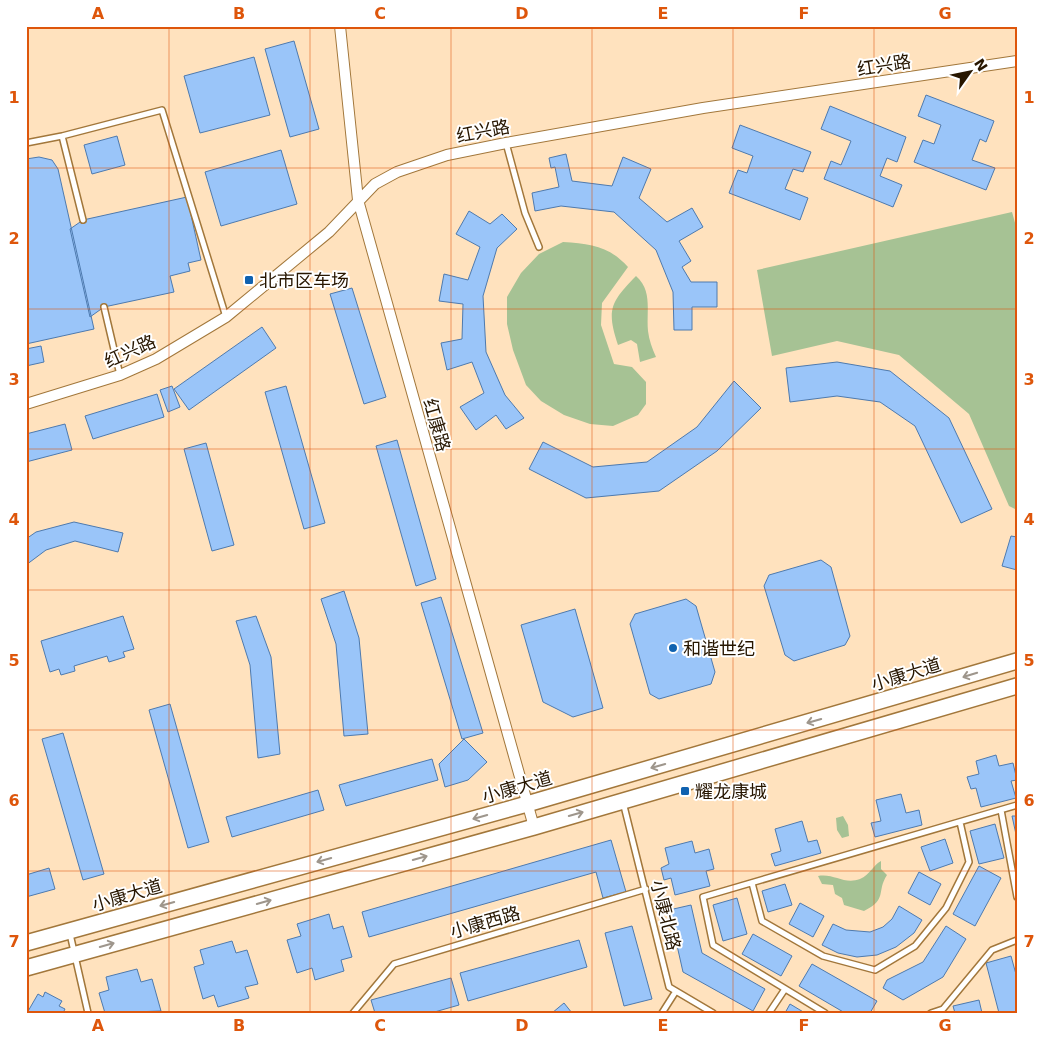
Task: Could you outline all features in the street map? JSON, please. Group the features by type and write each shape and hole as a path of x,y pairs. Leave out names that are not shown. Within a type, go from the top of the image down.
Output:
{"main road":[{"name":"小康大道","path":"26,943 527,804 1017,661"},
{"path":"26,968 534,827 1017,686"}],"street":[{"name":"红康路","path":"340,26 358,200 534,827"},
{"name":"红兴路","path":"26,404 120,375 156,359 226,317 328,232 375,184 397,172 446,155 703,108 1017,61"}],"lane":[{"path":"26,143 62,136 162,110 226,317"},
{"path":"62,136 83,220"},
{"path":"506,143 525,212 539,247"},
{"path":"104,307 120,375"},
{"name":"小康北路","path":"622,801 646,889 669,987 676,991"},
{"path":"825,1013 713,945 703,897 1017,805"},
{"path":"1001,810 1017,897"},
{"path":"752,883 762,921 823,956 875,970 915,946 946,908 969,862 960,822"},
{"name":"小康西路","path":"353,1013 394,964 646,889"},
{"path":"70,931 88,1013"},
{"path":"931,1013 943,1009 992,950 1017,940"},
{"path":"769,1013 785,989"},
{"path":"662,1013 676,991 713,1013"}],"green space":[{"path":"1012,212 1017,230 1017,510 1009,506 969,414 899,355 837,341 772,356 757,270"},
{"path":"563,242 599,247 614,255 628,267 602,303 601,325 614,364 632,367 646,382 646,404 638,415 613,426 590,424 564,415 541,401 526,385 513,350 507,324 507,297 521,273 539,254"},
{"path":"636,276 645,288 647,295 648,334 656,357 640,362 637,344 631,340 618,345 612,323 613,307 616,300"},
{"path":"843,816 848,825 849,836 842,838 837,830 836,818"},
{"path":"881,861 881,869 887,875 879,899 864,911 844,905 842,898 835,894 833,885 822,884 818,876 829,876 849,881 860,879"}],"building":[{"path":"294,41 319,129 290,137 265,49"},
{"path":"254,57 270,115 200,133 184,76"},
{"path":"926,95 994,121 986,142 980,139 972,160 995,168 986,190 914,162 923,140 934,144 941,125 918,116"},
{"path":"830,106 906,137 897,162 887,158 880,176 902,185 893,207 824,179 831,161 841,165 851,141 821,129"},
{"path":"740,125 811,152 803,172 793,169 785,189 808,198 800,220 729,193 738,170 747,173 753,156 732,148"},
{"path":"117,136 125,165 92,174 84,145"},
{"path":"281,150 297,204 221,226 205,172"},
{"path":"566,154 572,181 612,186 623,157 651,169 639,198 667,222 692,208 703,227 679,241 691,261 682,267 691,282 717,282 717,307 692,307 692,330 674,330 673,292 656,250 614,212 561,206 535,211 532,193 559,187 555,167 551,168 549,158"},
{"path":"39,157 52,160 58,169 94,329 26,344 26,159"},
{"path":"187,197 201,260 188,263 190,271 170,276 174,292 104,307 90,317 70,229 83,220"},
{"path":"469,211 490,224 502,214 517,229 497,248 483,296 486,352 505,395 524,418 506,429 496,415 476,430 460,407 484,393 472,362 447,370 441,343 462,339 463,304 439,301 444,274 468,280 480,247 456,234"},
{"path":"352,288 386,397 364,404 330,294"},
{"path":"262,327 276,348 189,410 174,389"},
{"path":"41,346 44,362 26,366 26,349"},
{"path":"837,362 890,371 949,418 992,509 961,523 915,426 880,402 837,396 790,402 786,368"},
{"path":"734,381 761,408 717,451 659,491 586,498 529,469 543,442 593,467 647,462 697,427"},
{"path":"172,386 180,407 168,412 160,390"},
{"path":"286,386 325,523 304,529 265,392"},
{"path":"157,394 164,417 93,439 85,416"},
{"path":"65,424 72,450 26,462 26,434"},
{"path":"397,440 436,579 416,586 376,446"},
{"path":"206,443 234,545 212,551 184,449"},
{"path":"74,522 123,533 118,552 75,541 46,550 26,565 26,539 36,532"},
{"path":"1011,536 1017,537 1017,570 1002,566"},
{"path":"821,560 831,567 850,636 845,645 794,661 785,655 764,586 769,575"},
{"path":"344,591 359,638 368,734 344,736 336,644 321,599"},
{"path":"441,597 483,733 462,739 421,603"},
{"name":"和谐世纪","path":"686,599 696,606 715,672 711,684 659,699 650,694 630,624 635,614"},
{"path":"575,609 603,708 573,717 543,702 521,625"},
{"path":"123,616 134,649 123,652 125,657 109,662 107,656 74,666 75,671 61,675 59,669 50,672 41,641"},
{"path":"256,616 271,657 280,754 258,758 250,665 236,621"},
{"path":"170,704 209,842 188,848 149,710"},
{"path":"63,733 104,874 83,880 42,739"},
{"path":"464,739 487,762 468,780 445,787 439,764"},
{"path":"996,755 999,766 1013,763 1017,780 1011,781 1016,798 981,807 976,788 971,789 967,777 979,774 976,761"},
{"path":"432,759 438,780 346,806 339,785"},
{"path":"318,790 324,810 232,837 226,817"},
{"path":"901,794 906,813 919,810 922,825 875,837 871,823 881,821 876,800"},
{"path":"1012,816 1017,816 1017,839"},
{"path":"802,821 808,842 817,840 821,853 775,866 771,854 781,851 775,829"},
{"path":"995,824 1004,858 979,864 970,831"},
{"path":"945,839 953,863 930,871 921,847"},
{"path":"611,840 626,892 603,898 596,872 369,937 362,912"},
{"path":"692,841 695,853 709,849 714,869 706,871 710,886 675,895 671,878 664,880 661,868 669,864 665,848"},
{"path":"979,866 1001,878 975,926 953,914"},
{"path":"49,868 55,889 26,897 26,875"},
{"path":"919,872 941,884 930,905 908,893"},
{"path":"785,884 792,905 768,912 762,891"},
{"path":"737,898 747,934 723,941 713,905"},
{"path":"800,903 824,916 813,937 789,924"},
{"path":"691,905 702,953 765,989 753,1011 683,972 669,910"},
{"path":"899,906 922,920 914,933 896,947 877,955 857,957 838,953 822,945 833,924 846,930 870,932 883,927 892,919"},
{"path":"329,914 333,929 343,926 352,957 341,960 344,971 315,980 312,968 297,973 287,940 301,936 297,924"},
{"path":"632,926 652,999 624,1006 605,933"},
{"path":"946,926 966,939 943,977 903,1000 883,988 887,980 923,962"},
{"path":"753,934 792,956 781,976 742,954"},
{"path":"579,940 587,967 468,1001 460,973"},
{"path":"232,941 236,953 247,950 258,984 245,987 249,998 218,1007 214,995 203,999 194,967 204,964 200,950"},
{"path":"1011,956 1017,978 1017,1013 999,1013 986,963"},
{"path":"812,964 877,1001 870,1013 845,1013 799,986"},
{"path":"137,969 141,982 152,979 161,1011 105,1013 99,993 109,990 106,977"},
{"path":"451,978 459,1005 431,1013 375,1013 371,1000"},
{"path":"45,992 62,1001 59,1006 65,1009 63,1013 27,1013 38,994 43,997"},
{"path":"979,1000 982,1013 955,1013 953,1006"},
{"path":"564,1003 572,1013 552,1013"},
{"path":"790,1004 805,1013 785,1013"}],"place":[{"name":"北市区车场","path":"249,280"},
{"name":"和谐世纪","path":"673,648"},
{"name":"耀龙康城","path":"685,791"}]}
